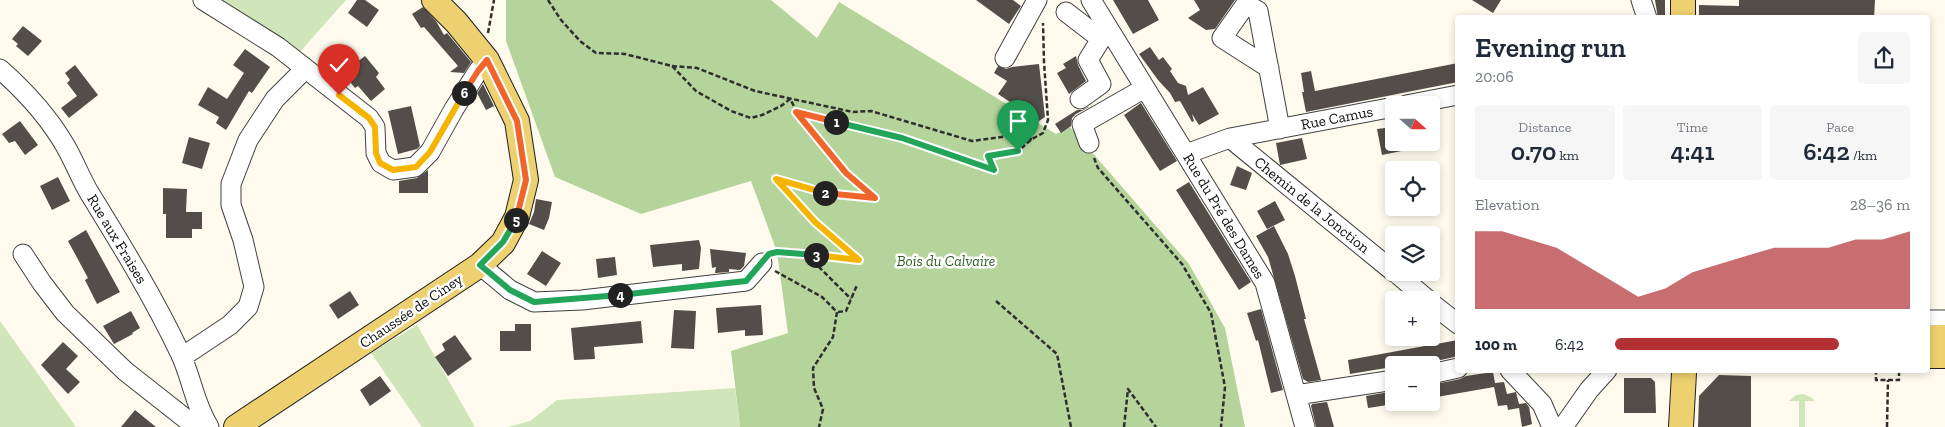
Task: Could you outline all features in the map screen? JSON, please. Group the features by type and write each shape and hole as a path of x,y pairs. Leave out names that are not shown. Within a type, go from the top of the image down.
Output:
{"main road":[{"name":"Chaussée de Ciney","path":"236,427 480,265 503,242 517,217 526,180 517,121 482,54 434,0"},
{"path":"1683,0 1683,15"},
{"path":"1930,337 1945,337"},
{"path":"1930,356 1945,356"},
{"path":"1680,427 1688,373"}],"street":[{"path":"203,0 278,47 369,118 375,127 376,153 380,163 393,170 416,167 430,152 478,71 482,54"},
{"name":"Rue du Pré des Dames","path":"1091,0 1106,32 1145,88 1265,283 1306,427"},
{"path":"1641,0 1647,15"},
{"path":"1005,58 1042,6 1051,9 1073,7 1106,32 1088,60 1101,84 1080,99"},
{"name":"Rue Camus","path":"1269,68 1280,129"},
{"name":"Rue aux Fraises","path":"0,69 26,92 66,146 85,186 163,318 182,357 199,412 208,426"},
{"path":"182,357 230,325 248,307 254,287 242,240 230,205 231,184 248,140 275,99 305,69"},
{"path":"1089,143 1082,124 1145,88"},
{"path":"1440,98 1455,96"},
{"name":"Rue Camus","path":"1186,154 1230,138 1385,110"},
{"name":"Chemin de la Jonction","path":"1230,138 1385,265"},
{"name":"Rue aux Fraises","path":"23,254 65,313 126,371 191,423 208,426"},
{"path":"480,265 510,290 534,302 582,300 746,281 762,263"},
{"name":"Chemin de la Jonction","path":"1405,281 1417,291"},
{"path":"1440,310 1455,322"},
{"path":"1930,320 1945,320"},
{"path":"1440,372 1455,369"},
{"path":"1513,373 1542,404 1552,427"},
{"path":"1563,427 1589,390 1604,373"},
{"path":"1296,395 1385,381"}],"path":[{"path":"482,54 489,30 494,0"},
{"path":"548,0 561,20 580,41 596,53 625,54 672,66 697,68 755,91 853,112 871,111 972,141 1009,136 1032,139"},
{"path":"798,112 902,138 994,170 988,156 1018,151 1032,139 1043,133 1048,120 1042,6"},
{"path":"672,66 696,91 731,111 751,118 781,106 790,98"},
{"path":"790,98 798,112 796,112 846,173 875,198 831,195 776,179 815,222 859,260 777,252 769,254 762,263 822,297 837,312"},
{"path":"1089,143 1098,168 1182,264 1211,313 1225,387 1221,427"},
{"path":"807,254 851,298"},
{"path":"837,312 846,311 858,285"},
{"path":"996,301 1057,354 1071,427"},
{"path":"819,427 823,409 814,388 813,368 833,337 837,312"},
{"path":"1876,373 1876,380 1899,380 1899,373"},
{"path":"1887,427 1888,380"},
{"path":"1124,427 1128,389 1156,427"}],"green space":[{"path":"218,0 346,0 298,54"},
{"name":"Bois du Calvaire","path":"506,0 771,0 817,38 839,2 1056,134 1070,127 1189,264 1225,328 1245,427 740,427 731,351 788,333 777,252 751,181 641,214 555,177 506,41"},
{"path":"0,321 76,427 0,427"},
{"path":"417,325 475,427 422,427 371,353"},
{"path":"735,388 740,427 508,427 530,421 557,400"},
{"path":"1803,394 1815,401 1805,401 1805,427 1799,427 1799,401 1789,401 1796,395"}],"building":[{"path":"357,0 365,0 379,10 367,27 348,13"},
{"path":"976,0 1013,0 1021,6 1009,24"},
{"path":"1113,0 1148,0 1159,20 1133,34"},
{"path":"1194,0 1235,0 1215,29 1206,30 1188,18 1200,10"},
{"path":"1472,0 1501,0 1493,13"},
{"path":"1655,0 1665,0 1665,15 1658,15"},
{"path":"1739,0 1875,0 1874,15 1699,15 1699,5 1739,6"},
{"path":"423,7 436,21 444,35 447,33 471,62 464,73 450,72 458,66 424,27 421,28 412,14"},
{"path":"23,26 42,41 28,56 16,46 18,44 12,39"},
{"path":"1150,47 1159,60 1163,57 1172,69 1170,71 1178,83 1186,86 1188,95 1203,87 1219,114 1199,125 1192,114 1194,121 1192,122 1180,101 1175,102 1139,54"},
{"path":"245,49 270,67 252,93 249,91 226,130 216,123 219,117 198,105 208,87 227,99 244,73 233,65"},
{"path":"365,56 379,73 376,77 385,89 371,101 358,86 355,88 343,73"},
{"path":"1076,56 1086,81 1069,94 1057,73 1066,68 1063,64"},
{"path":"1039,64 1045,117 1039,121 998,94 1007,81 994,73 998,66 1006,69"},
{"path":"1455,64 1455,83 1306,112 1301,73 1311,71 1315,91"},
{"path":"75,65 98,95 69,118 61,108 77,96 67,83 70,80 65,73"},
{"path":"483,84 494,106 486,110 477,93"},
{"path":"1141,103 1177,161 1160,171 1124,115"},
{"path":"411,106 420,146 417,149 398,154 388,111"},
{"path":"1088,107 1076,114 1072,118 1071,126 1061,133 1055,124 1077,110"},
{"path":"20,121 38,145 25,155 15,141 9,143 2,134"},
{"path":"1385,128 1385,151 1401,151 1382,155 1377,129"},
{"path":"189,137 210,143 202,169 182,163"},
{"path":"1302,138 1307,159 1280,165 1276,143"},
{"path":"1237,166 1252,173 1246,190 1230,185"},
{"path":"428,170 428,193 399,193 399,181 417,178"},
{"path":"58,177 70,201 52,210 40,186"},
{"path":"1189,182 1251,282 1239,290 1176,190"},
{"path":"163,188 187,189 186,212 202,212 202,229 192,229 192,238 166,238 166,214 163,214"},
{"path":"536,199 552,202 549,218 544,230 529,224 534,212"},
{"path":"1275,201 1285,220 1267,229 1257,211"},
{"path":"1274,226 1288,254 1295,276 1306,319 1304,319 1321,380 1308,382 1303,379 1268,257 1256,236"},
{"path":"86,230 120,292 97,304 85,280 88,278 68,241"},
{"path":"699,240 701,248 699,269 682,271 682,264 653,267 650,245"},
{"path":"710,249 746,253 744,266 740,270 729,269 729,272 715,273 716,267 712,268"},
{"path":"542,251 561,263 546,286 527,274"},
{"path":"615,257 617,275 598,278 596,259"},
{"path":"350,291 359,305 338,319 329,305"},
{"path":"761,305 763,335 745,336 745,330 718,333 716,308"},
{"path":"1261,309 1283,390 1271,393 1258,340 1256,341 1247,313"},
{"path":"674,310 696,311 694,349 671,348"},
{"path":"131,311 140,328 114,344 103,326"},
{"path":"641,321 643,343 594,347 595,359 574,360 571,328"},
{"path":"515,324 531,324 531,351 500,351 500,331 515,331"},
{"path":"455,335 472,359 448,376 435,357 445,350 442,344"},
{"path":"1455,341 1455,357 1440,360 1440,356 1385,356 1385,368 1350,374 1348,360 1425,346 1440,346 1440,343"},
{"path":"63,342 78,356 66,369 80,382 68,394 41,365"},
{"path":"1493,373 1495,383 1504,382 1507,394 1516,392 1519,404 1526,403 1529,407 1532,424 1522,427 1519,408 1508,410 1507,405 1498,406 1494,387 1440,396 1440,383 1466,376"},
{"path":"1719,375 1751,376 1751,427 1698,427 1699,396"},
{"path":"380,376 391,391 370,406 360,390"},
{"path":"1624,378 1651,378 1655,382 1656,413 1624,413"},
{"path":"1385,393 1385,405 1368,408 1366,396"},
{"path":"1327,402 1334,427 1316,427 1311,406 1312,404"},
{"path":"135,410 156,427 121,427"}],"route":[{"path":"339,95 369,118 375,127 376,153 380,163 393,170 416,167 430,152 454,109 487,60 517,121 526,180 517,217 503,242 480,265 510,290 534,302 582,300 746,281 769,254 777,252 859,260 815,222 776,179 831,195 875,198 846,173 796,112 902,138 994,170 988,156 1018,151"}]}
